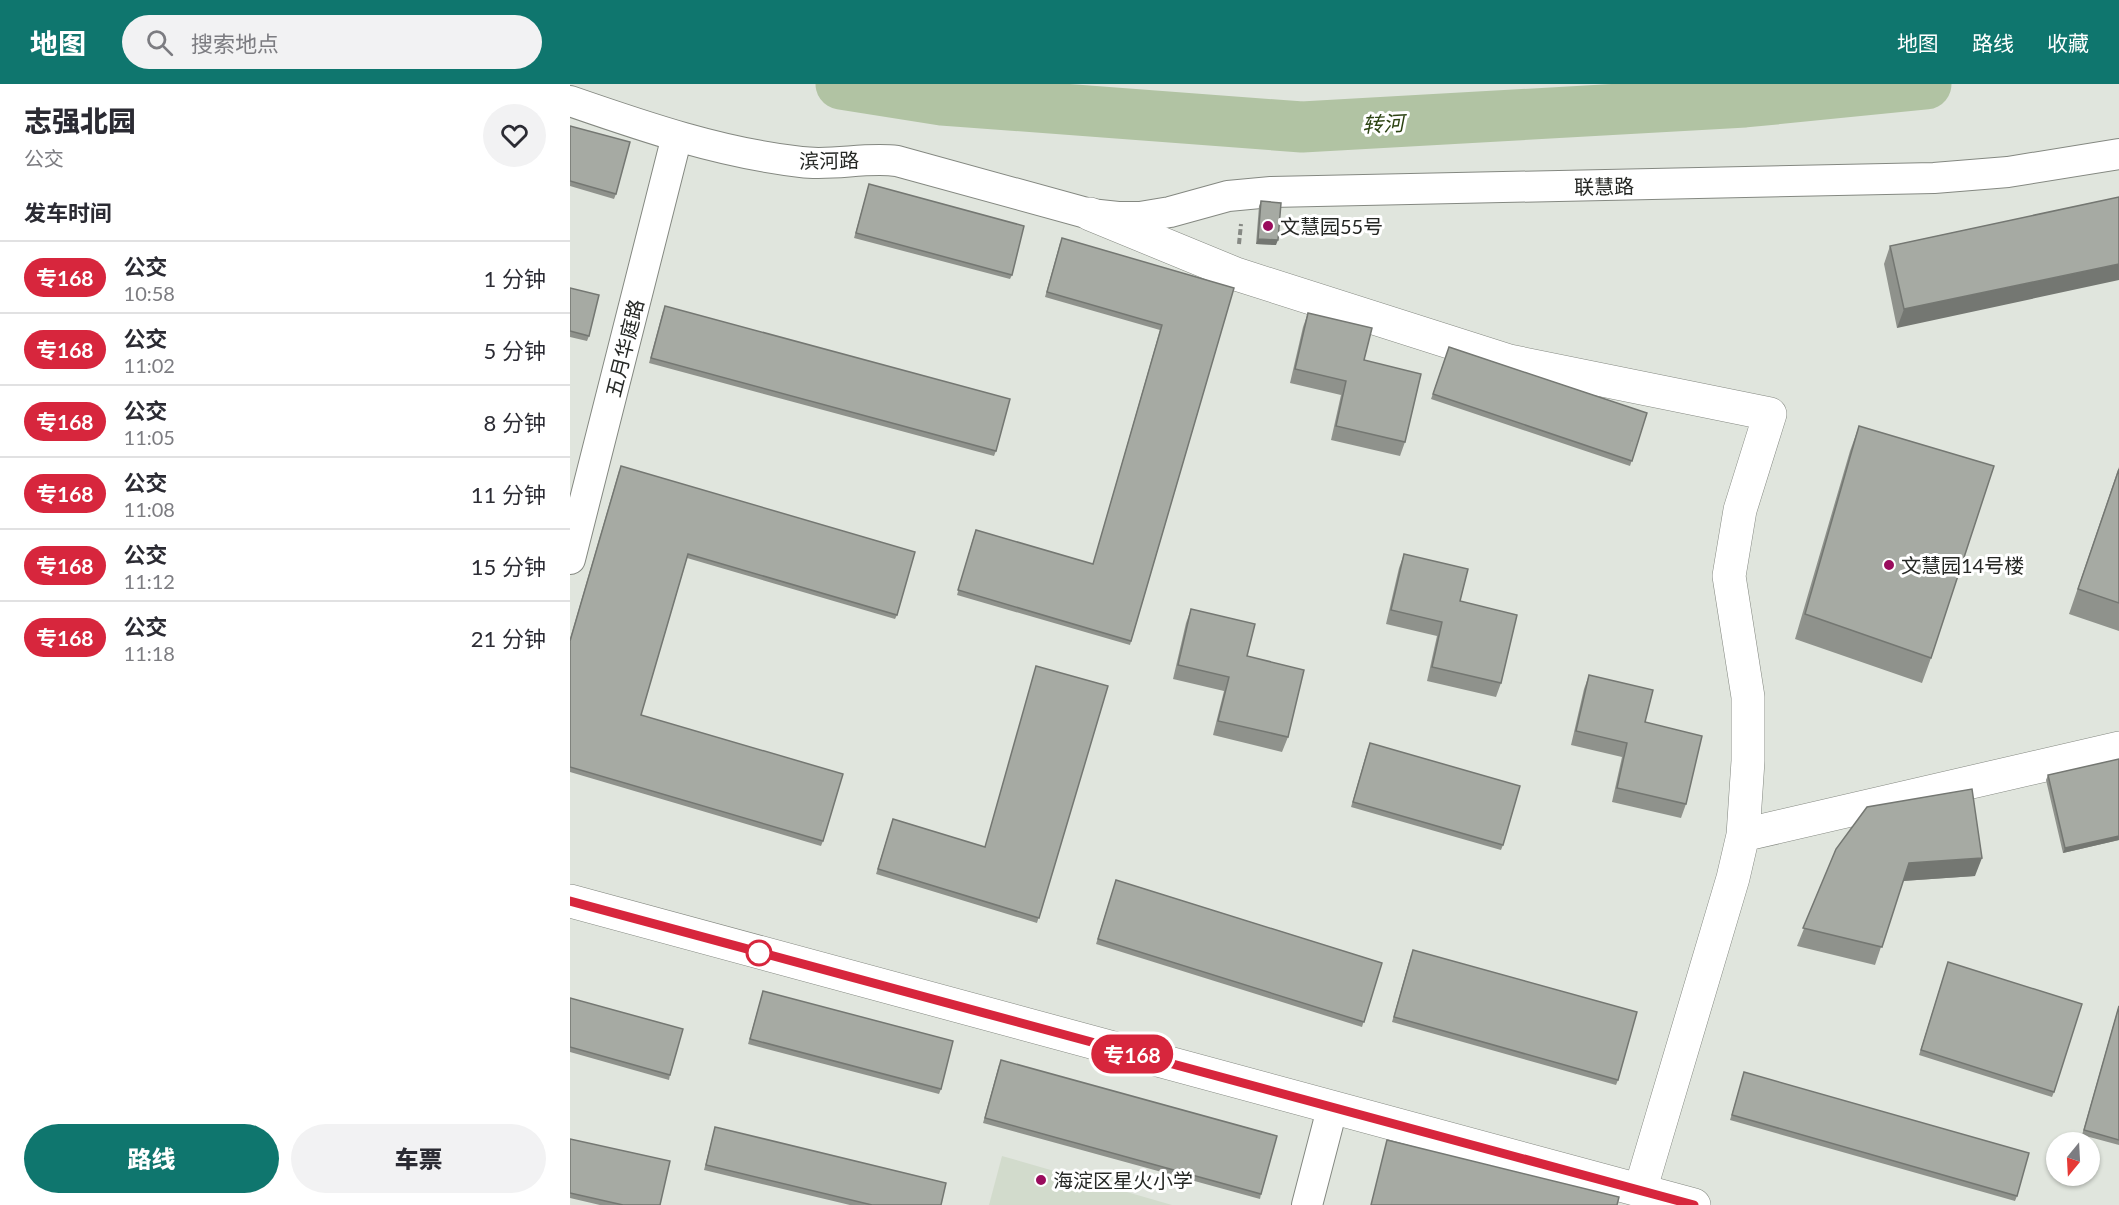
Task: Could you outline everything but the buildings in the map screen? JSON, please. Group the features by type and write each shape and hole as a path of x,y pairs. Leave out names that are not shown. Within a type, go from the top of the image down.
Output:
{"street":[{"name":"滨河路","path":"570,101 677,136 739,151 820,164 876,159 897,161 1090,214"},
{"name":"五月华庭路","path":"570,559 677,136"},
{"name":"联慧路","path":"1090,214 1140,217 1228,196 1328,190 1934,178 2008,172 2119,154"},
{"path":"1090,214 1236,274 1509,361 1770,414 1740,510 1729,576 1748,697 1748,761 1743,835 1640,1191"},
{"path":"1743,835 2119,748"},
{"path":"570,901 1332,1109 1694,1205"},
{"path":"1307,1205 1332,1109"}],"path":[{"path":"1236,274 1244,194"}],"shaded area":[{"name":"海淀区星火小学","path":"1002,1156 1172,1205 989,1205"}],"waterway":[{"name":"转河","path":"841,84 942,100 1302,127 1745,102 1926,84"}],"bus line":[{"name":"专168","path":"570,901 1332,1109 1694,1205"}],"place":[{"name":"文慧园55号","path":"1268,226"},
{"name":"文慧园14号楼","path":"1889,565"},
{"name":"海淀区星火小学","path":"1041,1180"}]}
